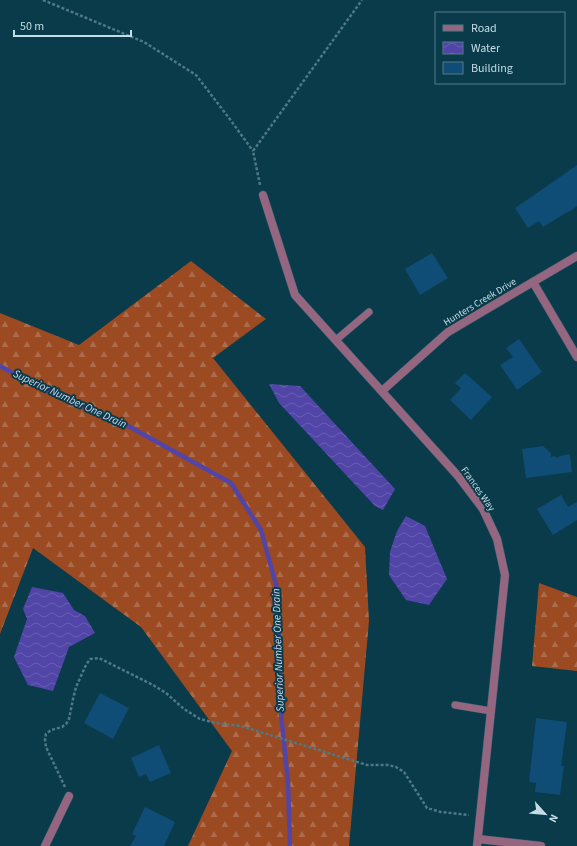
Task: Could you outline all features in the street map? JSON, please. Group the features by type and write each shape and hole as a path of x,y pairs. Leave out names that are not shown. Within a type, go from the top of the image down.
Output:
{"street":[{"name":"Frances Way","path":"262,195 295,295 458,476 483,509 496,540 504,575 478,842"},
{"name":"Hunters Creek Drive","path":"382,391 448,332 577,256"},
{"path":"533,282 577,357"},
{"path":"45,846 69,796"},
{"path":"478,842 541,846"}],"lane":[{"path":"336,340 369,312"},
{"path":"455,705 491,711"}],"path":[{"path":"43,0 144,42 196,75 253,151 262,195"},
{"path":"253,151 362,0"},
{"path":"69,796 46,747 44,739 46,734 51,730 62,727 66,724 69,719 76,687 86,665 90,659 99,658 153,685 166,693 184,709 200,720 241,726 367,765 388,765 396,767 404,772 427,808 441,812 480,816"}],"green space":[{"path":"191,261 266,319 213,358 365,547 369,621 349,846 188,846 232,751 141,627 33,548 0,634 0,313 79,345"},
{"path":"539,583 577,597 577,671 532,666"}],"water":[{"path":"269,384 300,386 395,489 383,510 375,506 279,403"},
{"path":"406,516 425,526 447,579 429,605 406,600 389,575 390,552 397,531"},
{"path":"32,587 63,593 74,610 85,616 95,633 69,647 53,691 28,685 14,657 27,619 23,609"}],"building":[{"path":"577,165 577,206 543,227 539,221 528,228 515,208"},
{"path":"432,253 448,278 420,295 405,269"},
{"path":"519,339 542,372 517,390 500,365 513,357 506,348"},
{"path":"465,373 492,397 471,420 450,400 461,388 455,383"},
{"path":"543,446 551,453 551,457 555,456 557,458 570,454 572,472 526,478 522,449"},
{"path":"561,495 568,507 577,502 577,520 553,535 537,509"},
{"path":"100,693 129,708 113,739 84,723"},
{"path":"536,718 567,722 561,766 564,766 560,795 535,792 536,783 529,782"},
{"path":"159,745 171,773 150,782 146,774 139,777 131,758"},
{"path":"145,807 175,822 164,846 130,846 136,836 132,834"}],"waterway":[{"name":"Superior Number One Drain","path":"0,366 36,386 130,427 231,483 261,530 278,592 280,703 288,782 290,846"}]}
